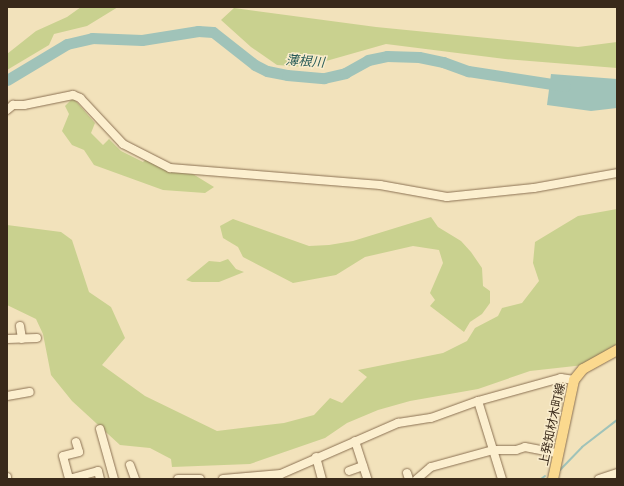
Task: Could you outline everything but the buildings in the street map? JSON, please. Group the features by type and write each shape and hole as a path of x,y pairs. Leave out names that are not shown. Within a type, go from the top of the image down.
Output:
{"main road":[{"name":"上発知材木町線","path":"553,479 557,453 574,380 583,369 617,350"}],"street":[{"path":"7,110 13,105 24,105 73,95 80,98 123,144 170,168 380,185 447,197 534,188 617,173"},
{"path":"20,326 22,339"},
{"path":"7,339 37,338"},
{"path":"222,479 281,474 354,440 398,424 431,418 478,401 564,378 574,380"},
{"path":"7,396 30,392"},
{"path":"478,401 502,479"},
{"path":"100,429 114,479"},
{"path":"354,440 367,479"},
{"path":"76,442 79,452 63,456 69,479 98,471 100,479"},
{"path":"417,479 435,466 492,450 516,450 525,447 557,453"},
{"path":"316,458 322,479"},
{"path":"130,465 135,479"},
{"path":"349,470 363,466"},
{"path":"598,479 617,473"},
{"path":"178,479 200,479"}],"green space":[{"path":"81,7 118,7 87,26 54,34 49,45 7,70 7,54 36,31 67,17"},
{"path":"234,8 376,27 578,47 617,42 617,68 505,59 386,44 305,67 277,65 251,47 221,20"},
{"path":"73,98 95,123 91,133 103,145 109,139 121,151 143,162 147,158 188,171 214,187 205,193 163,190 94,165 84,150 72,145 62,131 69,114 65,106"},
{"path":"617,209 617,344 584,365 530,371 478,389 410,401 378,410 347,423 325,438 250,464 172,467 171,459 150,448 120,445 72,401 51,375 43,334 36,319 7,305 7,225 61,232 72,240 89,292 111,307 125,338 102,365 145,396 217,431 284,423 314,415 330,398 342,403 367,377 358,370 443,353 467,341 475,328 498,316 502,308 522,303 539,281 533,263 535,242 578,216"},
{"path":"431,217 438,227 461,241 471,252 482,268 483,286 490,291 490,303 482,314 470,322 464,332 430,306 435,300 430,293 443,263 439,250 413,246 365,257 336,275 293,283 243,257 238,247 223,238 220,226 233,219 309,246 329,245 353,241"},
{"path":"228,259 236,269 244,272 219,282 192,282 186,280 209,261 220,262"}],"water":[{"path":"551,74 617,79 617,108 591,111 547,105"}],"waterway":[{"name":"薄根川","path":"7,80 67,44 92,38 142,40 198,31 213,32 255,65 267,71 287,75 324,78 345,73 368,60 387,56 419,57 443,62 468,71 565,86"},
{"path":"560,470 582,447 617,420"},
{"path":"541,479 545,476"}]}
